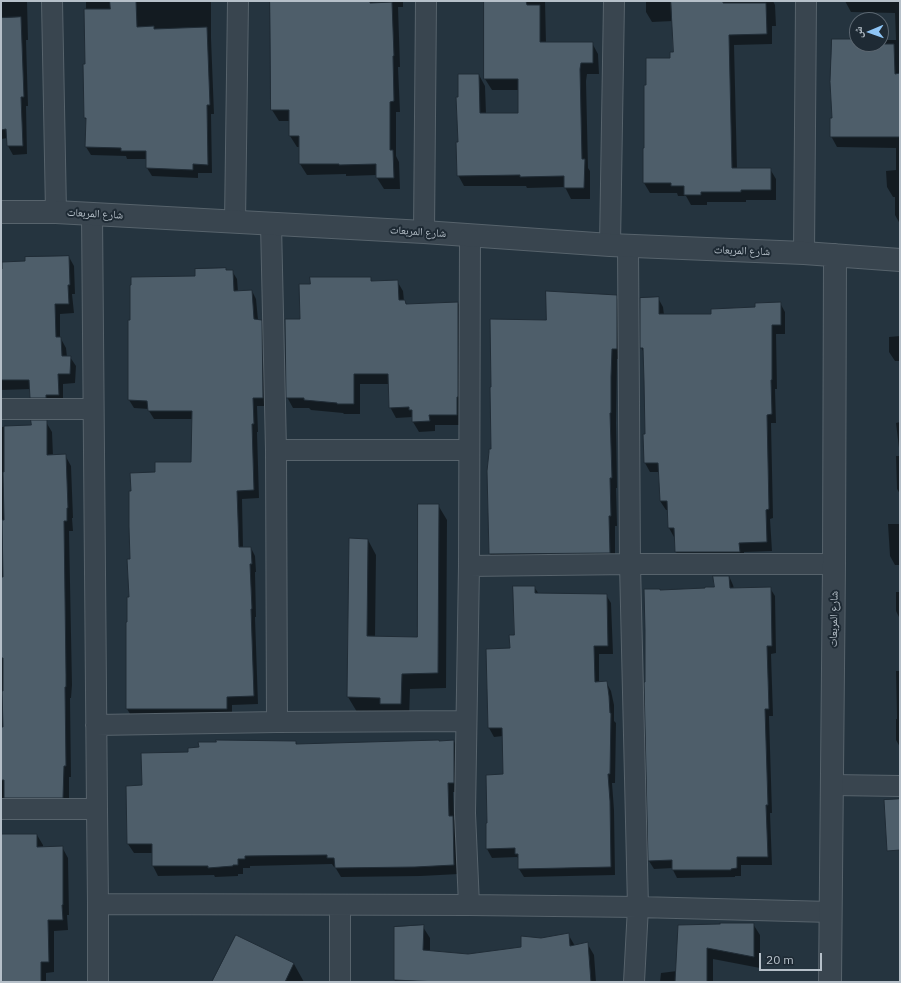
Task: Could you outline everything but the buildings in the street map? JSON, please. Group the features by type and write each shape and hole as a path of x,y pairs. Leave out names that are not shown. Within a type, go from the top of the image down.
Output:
{"street":[{"path":"52,1 56,212"},
{"path":"235,222 238,1"},
{"path":"424,232 426,1"},
{"path":"614,1 619,246 630,564 638,907 634,982"},
{"path":"804,253 806,1"},
{"name":"شارع المربعات","path":"1,212 56,212 424,232 619,246 804,253 900,260"},
{"path":"92,214 98,982"},
{"path":"271,224 276,450 277,722"},
{"path":"469,905 465,813 469,566 470,236"},
{"name":"شارع المربعات","path":"830,982 835,255"},
{"path":"1,409 93,409"},
{"path":"276,450 469,450"},
{"path":"469,566 834,564"},
{"path":"96,725 466,721"},
{"path":"832,785 900,786"},
{"path":"1,809 96,809"},
{"path":"98,904 469,905 638,907 831,912"},
{"path":"340,905 340,982"}]}
